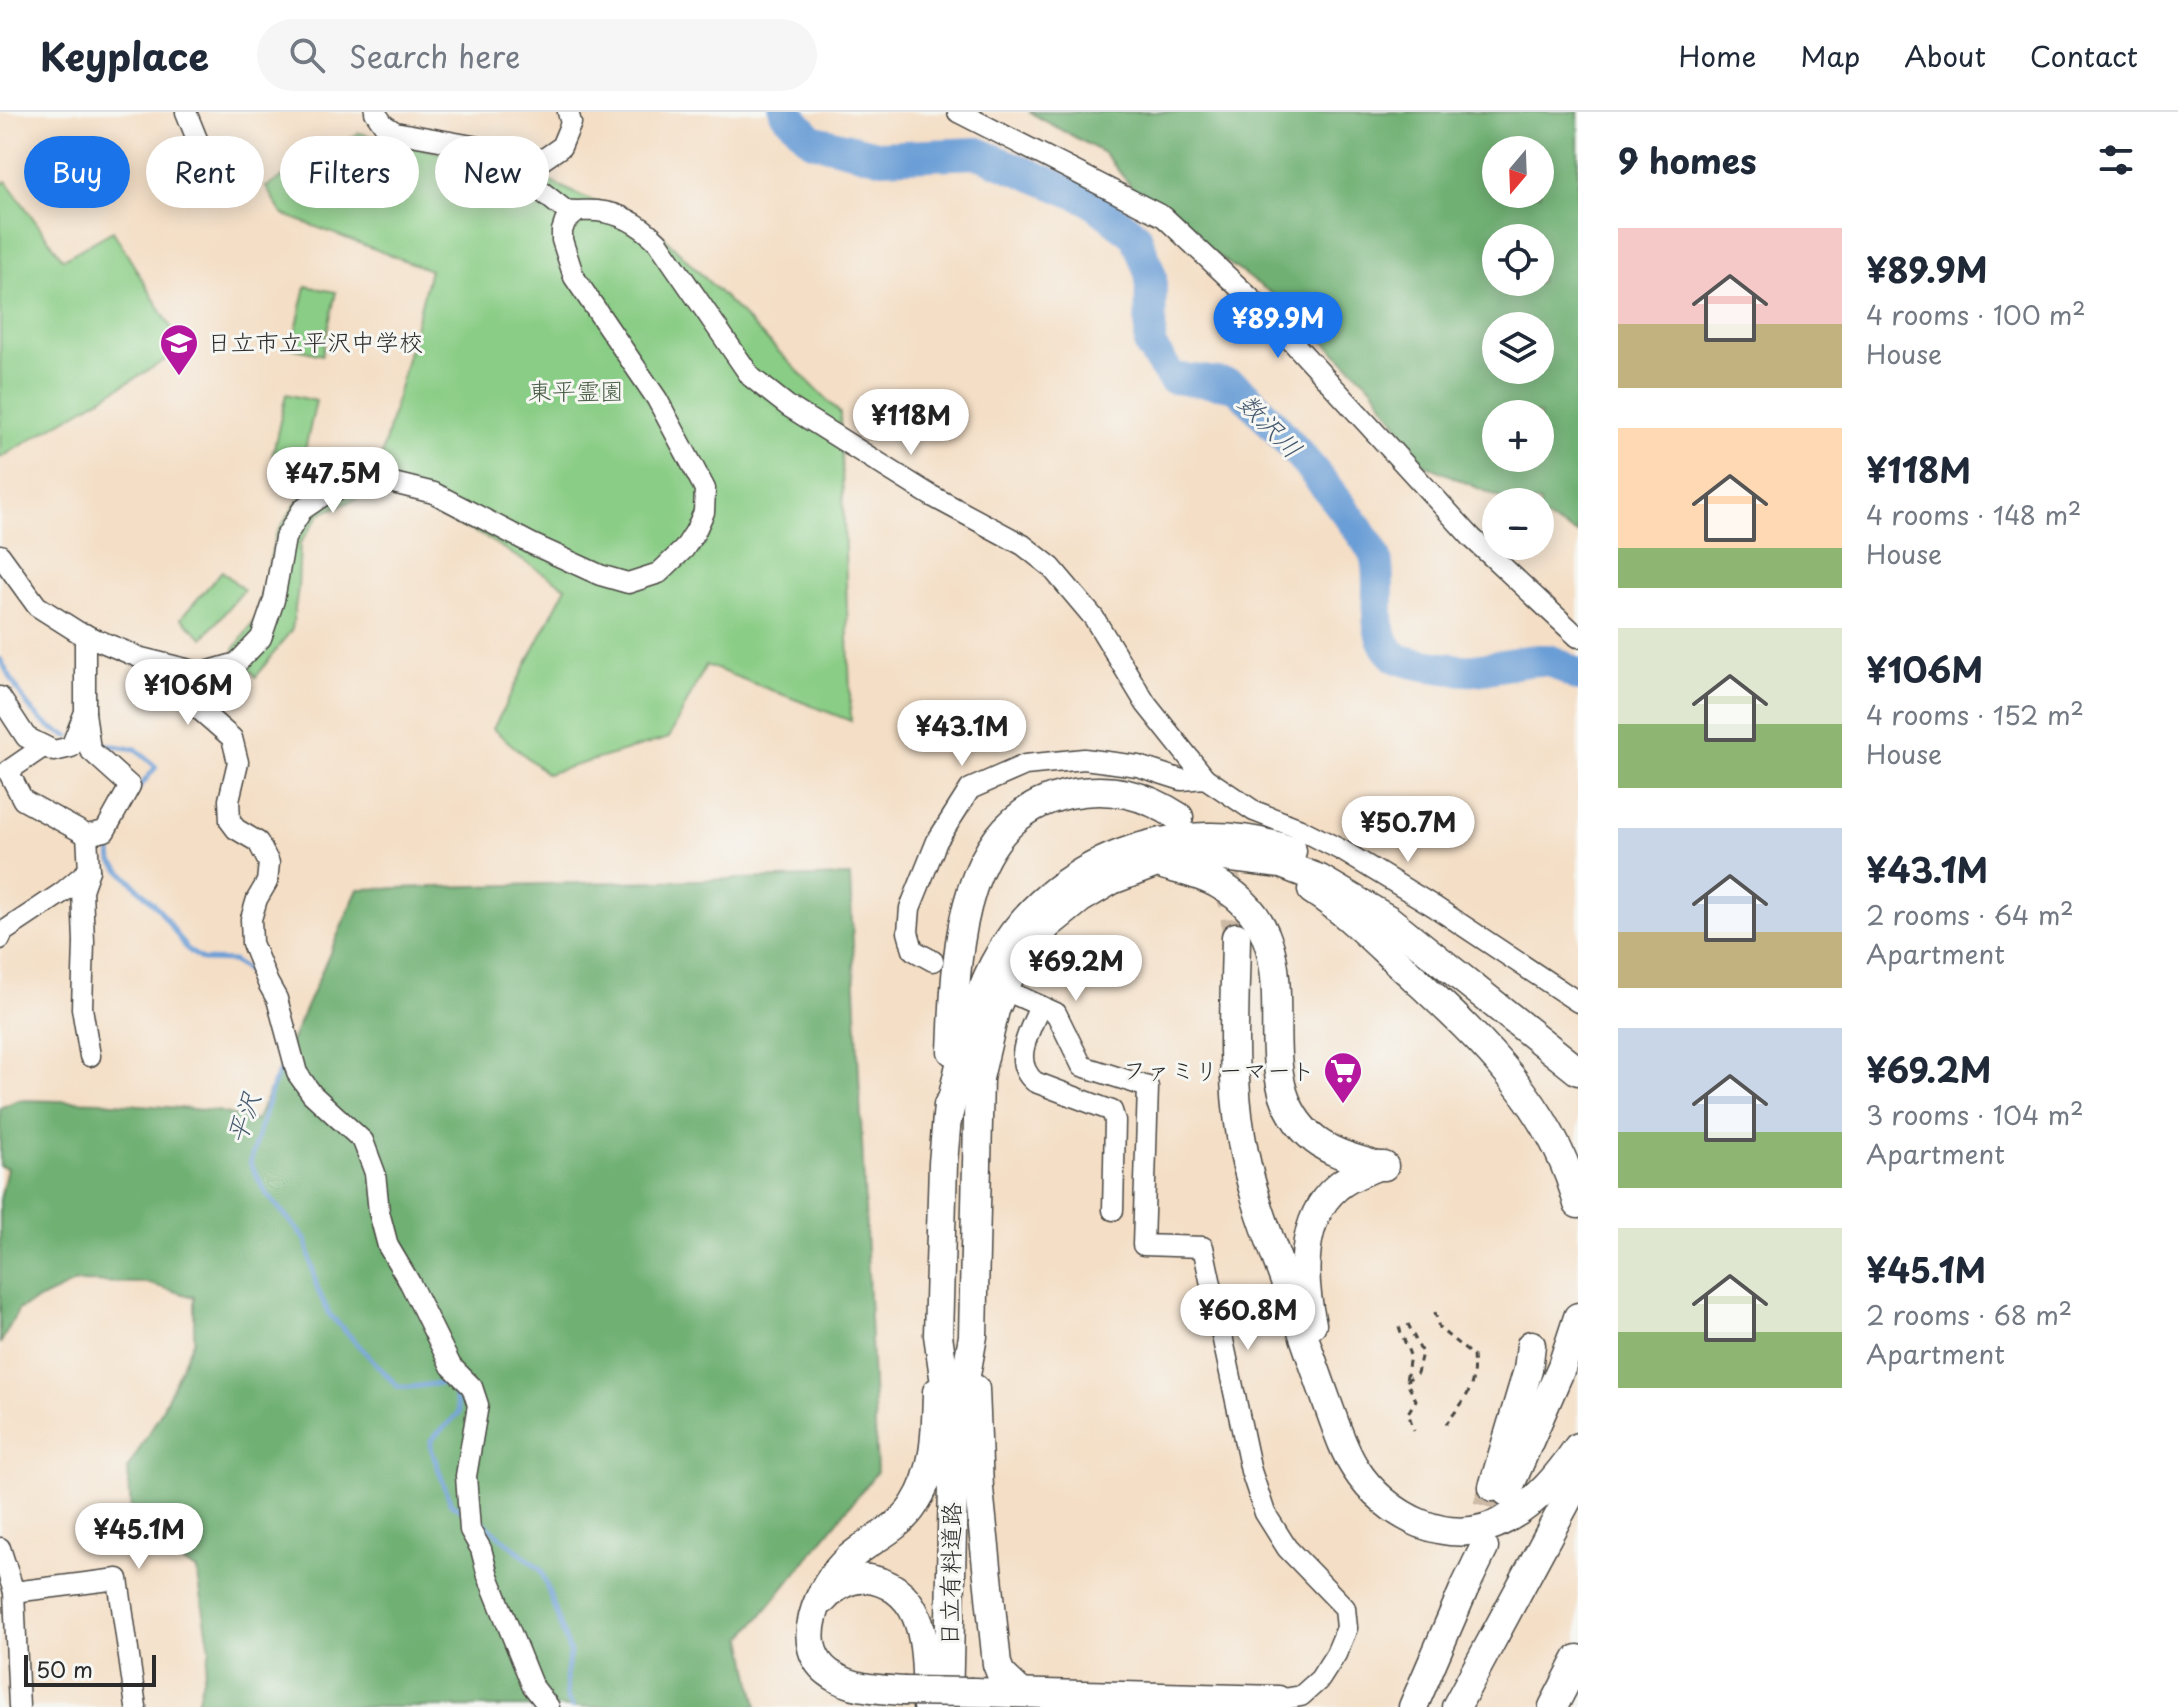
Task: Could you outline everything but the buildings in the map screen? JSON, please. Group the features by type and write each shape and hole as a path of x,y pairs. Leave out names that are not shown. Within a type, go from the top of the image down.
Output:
{"highway":[{"path":"1179,817 1159,804 1123,791 1079,792 1061,796 1026,813 986,854 968,902 961,942 943,1163 936,1428 930,1469 920,1495 898,1524 847,1560 836,1572 813,1613 810,1627 814,1653 820,1665 830,1674 859,1686 960,1700 1021,1693 1210,1703 1288,1702"},
{"path":"947,1121 977,1002 1010,937 1048,896 1073,878 1119,853 1167,841 1218,837 1244,839 1274,844 1327,865 1395,906 1578,1050"},
{"path":"1021,1693 1001,1674 997,1664 979,1489 973,1336 979,1078 995,1010 1023,953 1049,924 1080,899 1112,880 1157,863 1224,857 1291,867 1350,894 1388,919 1578,1071"},
{"path":"1254,861 1298,881 1337,909 1478,1037 1539,1113 1565,1159 1578,1204"},
{"path":"1157,863 1218,884 1246,904 1270,946 1275,971 1278,1078 1287,1104 1299,1125 1317,1142 1341,1155 1383,1166 1337,1187 1318,1215 1308,1241 1306,1278 1322,1368 1322,1387"},
{"path":"1236,937 1236,1077 1241,1137 1255,1193 1340,1440 1366,1483 1397,1512 1432,1528 1467,1530 1503,1521 1542,1493 1578,1447"},
{"path":"1531,1345 1500,1490 1562,1366 1578,1317"},
{"path":"938,1335 954,1442"},
{"path":"954,1442 973,1336"},
{"name":"日立有料道路","path":"954,1442 960,1700"},
{"path":"1456,1707 1578,1480"},
{"path":"1413,1707 1479,1548"},
{"path":"813,1613 829,1593 852,1580 866,1578 883,1582 898,1591 909,1602 921,1629 927,1707"},
{"path":"1553,1707 1578,1659"}],"street":[{"path":"186,112 196,136"},
{"path":"375,112 384,125 395,132 435,139"},
{"path":"549,155 561,147 571,123 568,112"},
{"path":"958,112 1164,217 1184,233 1263,310 1472,538 1578,637"},
{"path":"549,197 565,210 597,211 642,225 658,242 751,377 801,415 930,495 1023,545 1051,567 1094,618 1146,704 1205,778 1254,811 1298,828 1343,851 1435,907 1578,1002"},
{"path":"0,555 37,606 78,632 141,658 202,673 237,663 261,638 274,600 285,538 302,510 327,493 355,483 389,482 434,493 600,575 628,583 649,577 669,565 695,532 704,512 705,489 657,399 574,277 562,231 565,222 577,212"},
{"path":"43,747 8,771 23,800 87,835 105,831 130,786 82,734 85,634"},
{"path":"141,658 232,738 238,762 229,800 230,821 236,829 258,842 269,863 267,882 257,899 251,919 252,943 277,999 297,1073 312,1094 363,1141 375,1173 379,1212 388,1246 451,1366 472,1387 478,1405 466,1476 470,1530 481,1549 488,1576 532,1685 549,1707"},
{"path":"0,697 26,737 43,747 54,751 82,734"},
{"path":"933,961 913,950 908,932 910,908 937,841 970,789 1025,765 1084,759 1138,766 1182,780 1205,778"},
{"path":"87,835 89,870 82,890 82,1008 90,1056"},
{"path":"0,939 3,932 63,892 89,870"},
{"path":"1016,995 1056,1013 1082,1066 1148,1087 1143,1245 1203,1247 1251,1471 1265,1513 1287,1548 1345,1608 1347,1628 1336,1654 1320,1679 1288,1702"},
{"path":"1040,1006 1021,1056 1023,1066 1035,1082 1112,1111 1115,1121 1113,1210"},
{"path":"0,1548 14,1592 19,1707"},
{"path":"14,1592 118,1579 136,1707"}],"path":[{"path":"1435,1312 1439,1328 1473,1356 1475,1378 1446,1424"},
{"path":"1406,1381 1417,1373 1422,1353 1408,1324"},
{"path":"1399,1327 1410,1355 1406,1381 1416,1400 1408,1413 1414,1430"}],"green space":[{"path":"1029,112 1578,112 1578,534 1554,523 1554,488 1482,490 1424,464 1372,387 1281,300 1148,207 1104,153"},
{"name":"東平霊園","path":"419,148 435,151 435,208 549,208 549,181 657,230 840,413 851,721 706,665 669,738 547,774 493,729 566,587 481,535 377,491 321,513 300,543 292,629 256,677 233,651 256,618 276,535 300,497 335,476 381,458 430,270 282,214 266,187 280,179 280,208 419,208"},
{"path":"6,181 63,259 113,231 184,349 0,458 0,186"},
{"path":"306,286 336,292 322,355 292,348"},
{"path":"286,394 316,401 302,463 272,457"},
{"path":"222,571 244,590 203,638 181,618"},
{"path":"850,876 877,1472 743,1638 757,1707 196,1707 210,1649 197,1570 146,1543 131,1514 128,1468 160,1414 194,1339 194,1297 147,1283 76,1282 19,1309 0,1344 0,1200 7,1168 0,1166 0,1108 18,1100 101,1102 217,1111 256,1121 358,889"}],"waterway":[{"name":"数沢川","path":"785,112 812,140 880,157 978,153 1089,199 1136,236 1151,276 1150,346 1172,378 1233,386 1245,395 1311,468 1370,546 1378,571 1378,611 1382,637 1396,657 1467,670 1546,660 1578,676"},
{"name":"平沢","path":"0,659 36,715 69,736"},
{"name":"平沢","path":"94,743 136,749 156,767 137,790"},
{"name":"平沢","path":"109,835 112,862 159,909 187,949 202,960 233,961 257,979"},
{"name":"平沢","path":"275,1029 283,1065 273,1084 250,1163 266,1193 306,1240 317,1288 329,1314 398,1387 447,1384 454,1393 459,1413 431,1440 431,1448 451,1504 464,1511"},
{"name":"平沢","path":"477,1517 541,1570 570,1653 566,1676 567,1698 573,1707"}],"tunnel":[{"path":"1226,877 1234,908 1236,937"},
{"path":"1475,1547 1493,1487"}],"place":[{"name":"日立市立平沢中学校","path":"179,377"},
{"name":"ファミリーマート","path":"1343,1105"}]}
